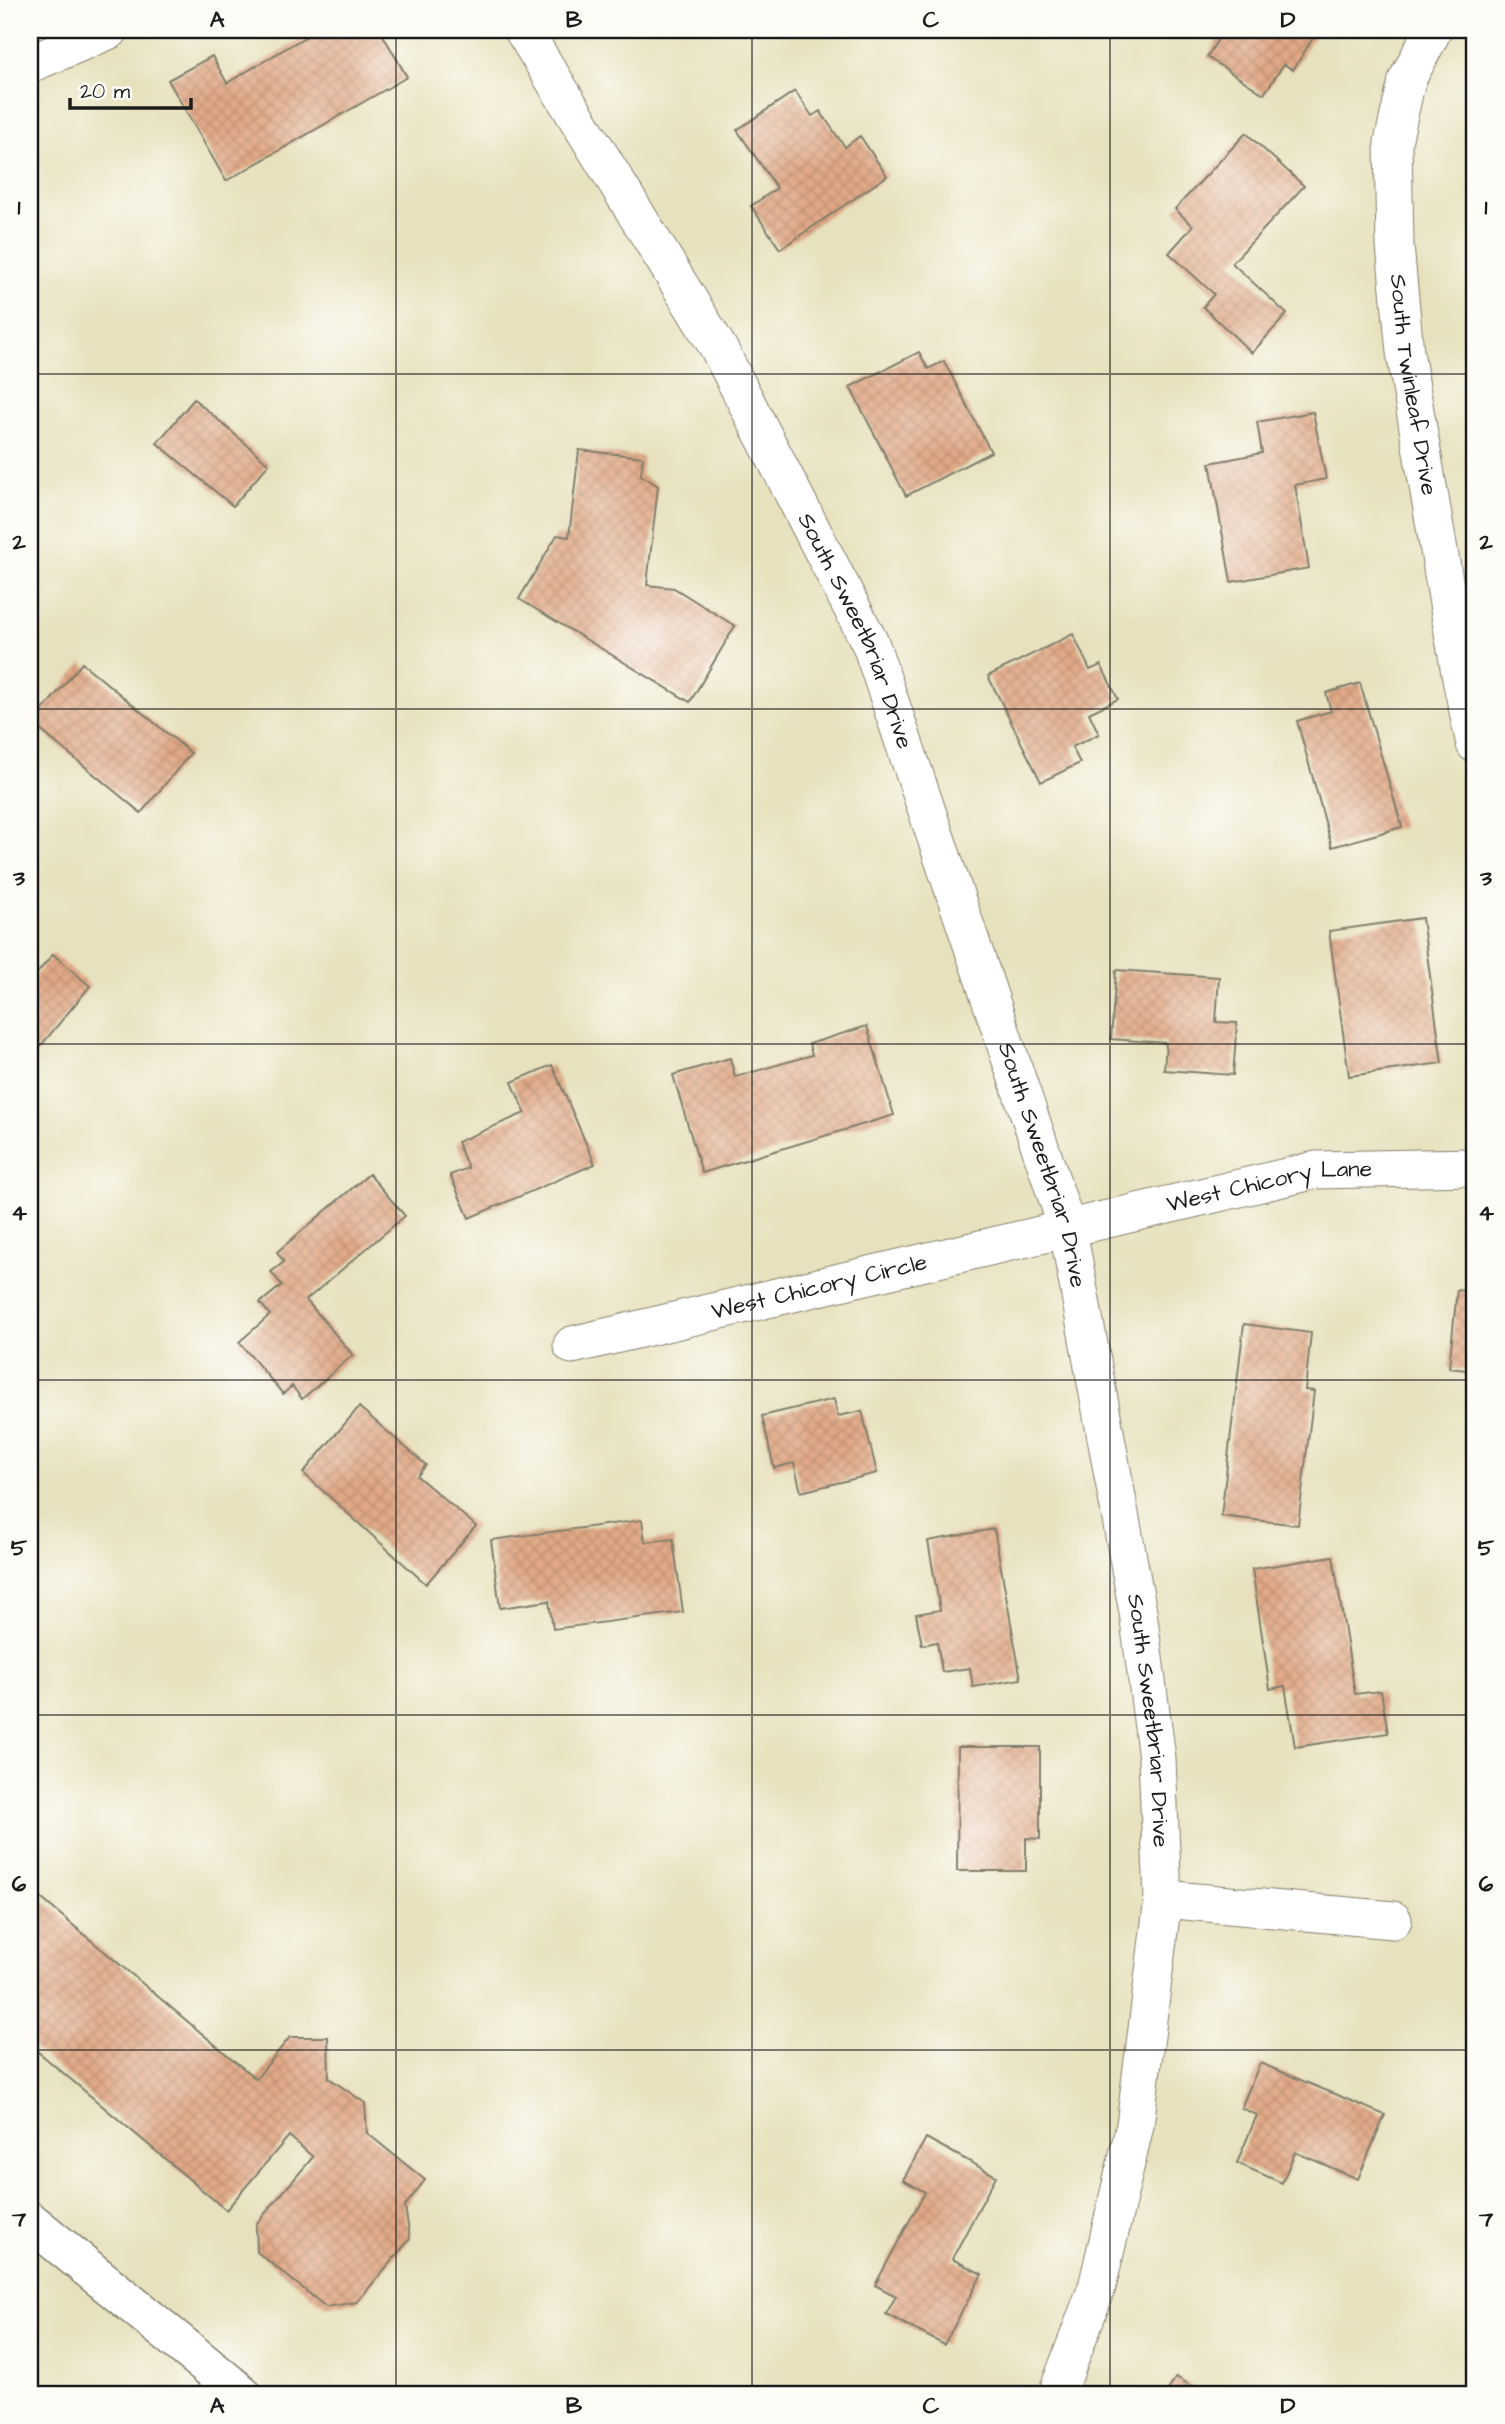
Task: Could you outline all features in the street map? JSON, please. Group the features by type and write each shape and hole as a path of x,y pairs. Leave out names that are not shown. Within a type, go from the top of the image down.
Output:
{"main road":[{"path":"30,2221 242,2394"}],"street":[{"path":"30,64 110,30"},
{"name":"South Sweetbriar Drive","path":"523,30 719,349 871,646 1068,1230 1138,1612 1157,1758 1163,1899 1135,2125 1097,2287 1057,2394"},
{"name":"South Twinleaf Drive","path":"1433,30 1407,80 1394,142 1395,246 1405,352 1458,666 1475,744"},
{"name":"West Chicory Lane","path":"1068,1230 1316,1170 1475,1167"},
{"name":"West Chicory Circle","path":"572,1345 1068,1230"},
{"path":"1163,1899 1393,1920"}],"building":[{"path":"317,30 380,30 407,77 226,181 168,80 212,56 227,83"},
{"path":"1224,30 1318,30 1293,70 1284,64 1264,94 1207,57"},
{"path":"795,91 812,116 820,111 845,147 860,136 887,176 780,249 751,206 777,188 737,130"},
{"path":"1246,133 1304,186 1232,263 1287,314 1252,353 1203,307 1214,294 1169,253 1193,226 1175,209"},
{"path":"919,352 928,369 944,361 991,452 906,496 850,387"},
{"path":"194,399 269,464 233,506 157,443"},
{"path":"1313,412 1326,479 1295,485 1309,568 1231,582 1210,463 1262,453 1257,422"},
{"path":"579,450 643,457 641,475 658,486 647,585 674,588 735,626 690,702 519,599 557,535 569,537"},
{"path":"1073,634 1090,670 1101,665 1118,699 1089,713 1099,734 1072,747 1080,763 1041,782 988,676"},
{"path":"82,663 191,753 141,813 32,723"},
{"path":"1360,683 1402,827 1332,847 1297,721 1331,711 1326,693"},
{"path":"1422,918 1442,1063 1349,1076 1329,931"},
{"path":"53,954 90,986 30,1059 30,982"},
{"path":"1116,970 1219,977 1216,1022 1237,1023 1233,1075 1164,1070 1166,1043 1111,1039"},
{"path":"867,1026 894,1115 702,1173 673,1075 730,1058 735,1077 812,1055 809,1044"},
{"path":"552,1065 595,1164 469,1218 450,1175 468,1168 457,1142 525,1113 512,1082"},
{"path":"369,1174 405,1216 306,1300 353,1355 302,1399 292,1386 283,1394 239,1342 270,1315 260,1303 282,1285 271,1272 284,1262 277,1252"},
{"path":"1457,1290 1475,1292 1475,1371 1449,1368"},
{"path":"1244,1324 1311,1333 1305,1390 1314,1391 1298,1525 1221,1516"},
{"path":"834,1399 838,1416 862,1411 877,1473 801,1492 794,1463 774,1468 762,1416"},
{"path":"359,1407 426,1465 417,1476 476,1526 426,1584 303,1473"},
{"path":"642,1520 645,1542 673,1539 683,1612 553,1629 549,1601 500,1608 491,1540"},
{"path":"994,1529 1021,1679 973,1687 970,1668 942,1672 937,1642 922,1645 916,1614 940,1610 928,1541"},
{"path":"1333,1556 1355,1694 1381,1691 1388,1733 1295,1747 1285,1686 1270,1689 1252,1569"},
{"path":"958,1747 1040,1747 1040,1839 1026,1838 1026,1871 957,1871"},
{"path":"30,1889 256,2079 290,2037 328,2037 329,2078 365,2103 367,2133 425,2180 405,2206 410,2239 357,2302 326,2307 257,2252 256,2224 313,2157 289,2136 226,2210 30,2045"},
{"path":"1260,2063 1385,2115 1358,2179 1295,2152 1282,2183 1237,2163 1257,2115 1241,2108"},
{"path":"926,2138 996,2176 952,2259 982,2274 944,2345 886,2314 896,2296 875,2285 925,2192 903,2180"},
{"path":"1176,2377 1206,2394 1166,2394"}]}
